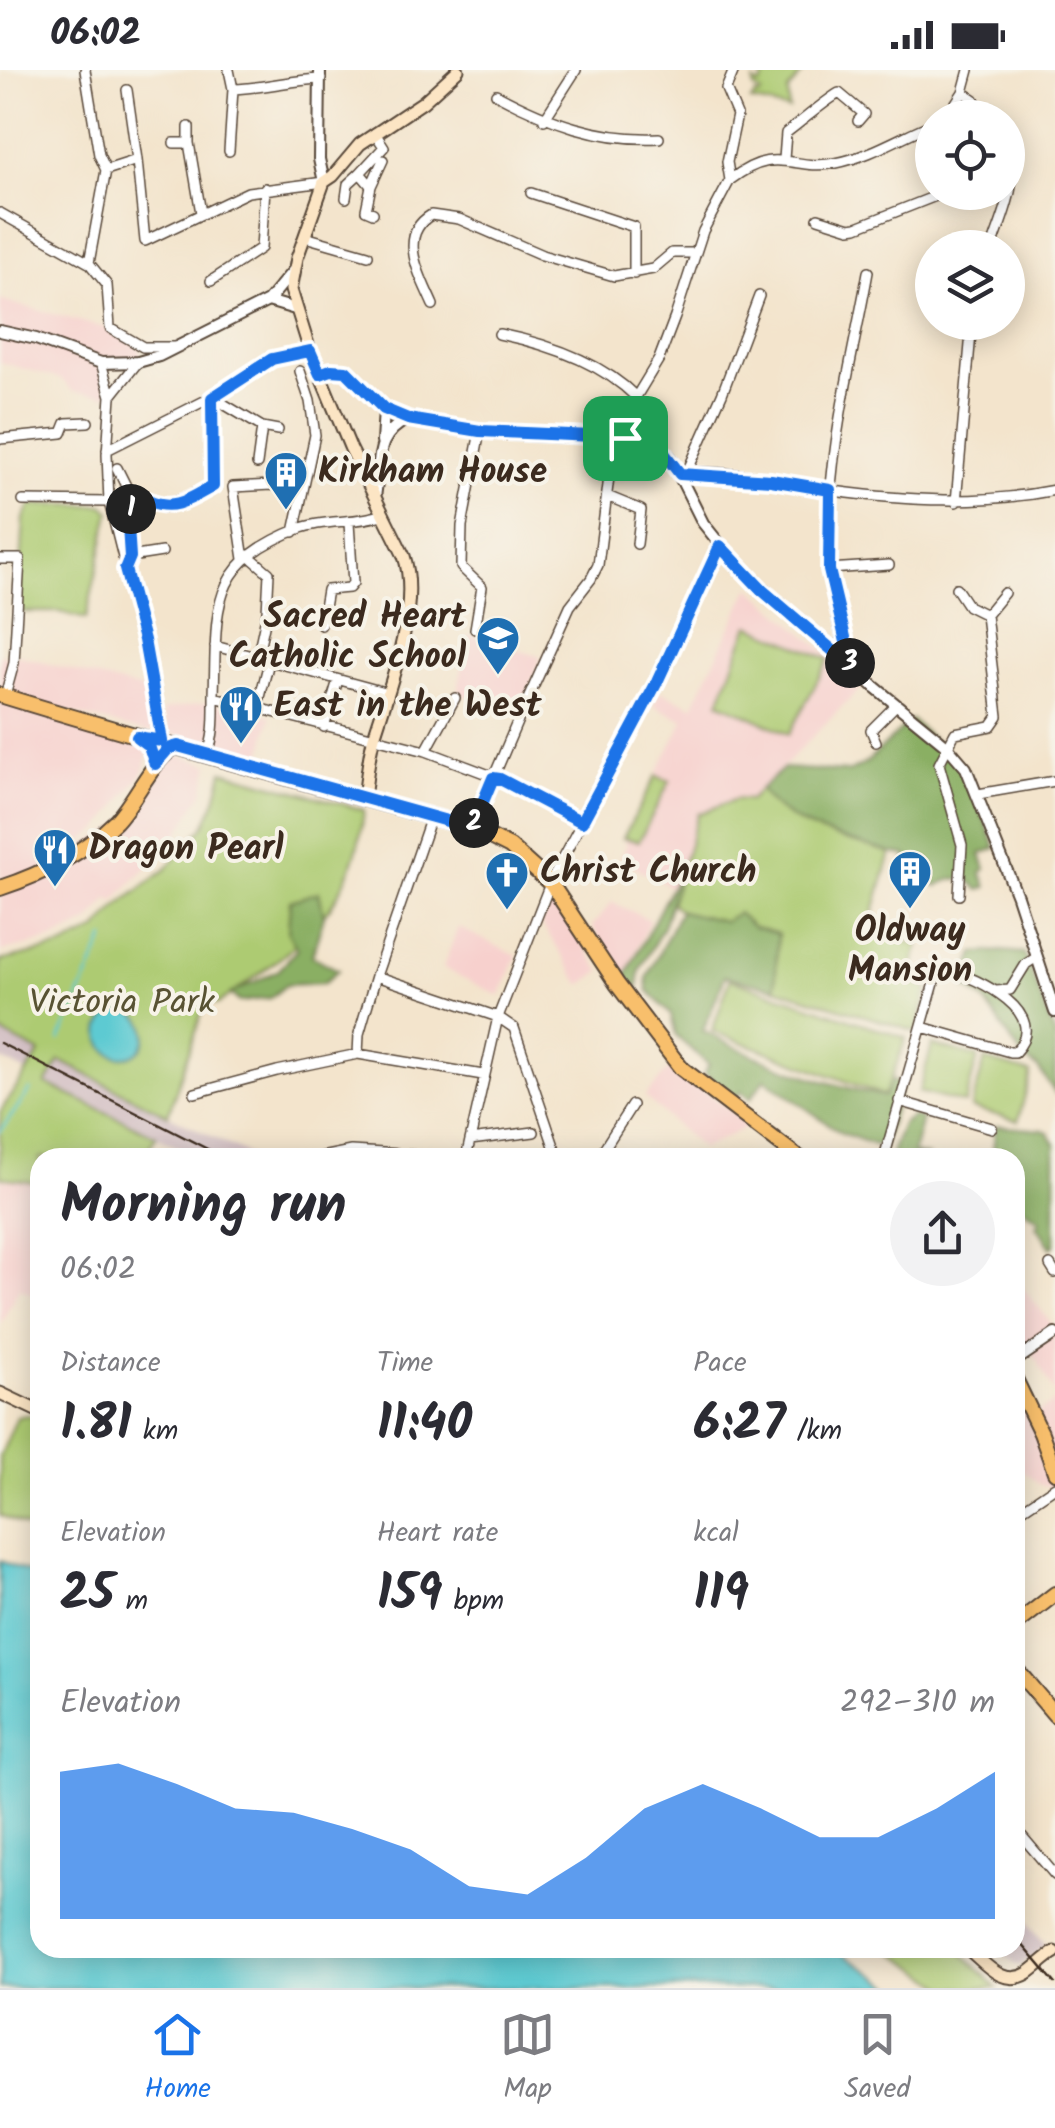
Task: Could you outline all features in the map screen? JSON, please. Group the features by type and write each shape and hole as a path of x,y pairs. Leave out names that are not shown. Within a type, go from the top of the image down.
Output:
{"main road":[{"path":"364,798 374,740 402,637 409,574 384,514 309,377 310,351 291,290 324,182 360,144 422,102 458,70"},
{"path":"2,695 429,820 472,828 510,847 551,884 617,984 682,1068 786,1148"},
{"path":"137,737 149,746 155,764"},
{"path":"0,888 34,877 94,839 130,807 168,749 178,746"},
{"path":"0,1393 30,1407"},
{"path":"1025,1399 1055,1472"},
{"path":"1025,1616 1055,1594"},
{"path":"1025,1680 1055,1715"},
{"path":"978,1958 1010,1985 1055,1952"}],"street":[{"path":"85,70 106,170 90,263"},
{"path":"229,70 233,88 230,152"},
{"path":"544,120 576,70"},
{"path":"730,180 727,162 737,115 726,89 734,70"},
{"path":"958,100 970,70"},
{"path":"127,90 145,241 232,198 265,188 324,182 319,159 320,74 266,88 233,88"},
{"path":"963,92 975,100"},
{"path":"784,159 786,133 834,94 839,93 864,114 858,121"},
{"path":"496,94 544,120 631,140 660,138"},
{"path":"189,126 201,213"},
{"path":"472,828 570,606 595,572 619,438 670,331 714,204 730,180 757,164 784,159 836,164 915,131"},
{"path":"346,198 350,180 384,147 376,133"},
{"path":"174,143 190,143"},
{"path":"106,170 137,160"},
{"path":"373,213 366,210 383,160"},
{"path":"360,173 371,186"},
{"path":"211,281 261,248 265,188"},
{"path":"531,193 634,227 634,274"},
{"path":"818,218 857,227 915,204"},
{"path":"0,213 90,263 107,284 110,328 143,347 176,347"},
{"path":"433,305 411,242 414,230 431,215 458,219 542,255 614,276 653,268 672,253 694,253"},
{"path":"306,237 368,256"},
{"path":"0,331 36,339 101,363 138,362 159,356 268,300 294,271"},
{"path":"852,667 829,570 830,490 868,272"},
{"path":"684,473 722,394 759,296"},
{"path":"268,300 295,309"},
{"path":"500,334 536,342 611,374 636,398"},
{"path":"956,502 970,340"},
{"path":"107,450 212,398 272,359 310,351"},
{"path":"111,396 138,362"},
{"path":"101,363 111,396 106,424 109,502 144,640 162,741 155,764"},
{"path":"294,532 315,434 309,377 331,370 346,371 384,409 408,419 480,431 637,438 660,448 684,473 693,506 720,546 762,590 948,746 966,768 1018,896 1055,1012"},
{"path":"212,398 262,427 278,430"},
{"path":"117,468 129,492 164,507 213,486 212,398"},
{"path":"375,497 384,409"},
{"path":"382,442 388,431 408,419"},
{"path":"0,440 62,433 66,422 88,422"},
{"path":"257,464 262,427"},
{"path":"475,628 482,587 461,567 460,544 480,431"},
{"path":"684,473 956,502 1001,500 1055,490"},
{"path":"257,658 270,573 246,557 234,487 272,484 302,488"},
{"path":"607,496 641,510 637,544"},
{"path":"125,569 130,557 127,511 148,500"},
{"path":"23,501 109,502"},
{"path":"207,756 212,745 219,602 225,586 246,557 304,526 349,523 384,514"},
{"path":"321,625 327,590 349,588 353,583 349,523"},
{"path":"468,1148 498,1016 551,884 657,682 720,546"},
{"path":"130,557 162,552"},
{"path":"0,559 20,559 12,658 2,695"},
{"path":"829,570 888,565"},
{"path":"956,588 968,606 986,615"},
{"path":"959,894 962,846 939,764 955,733 991,726 998,720 986,615 1004,593"},
{"path":"215,646 388,693"},
{"path":"0,654 12,658"},
{"path":"257,709 269,662"},
{"path":"324,727 338,680"},
{"path":"214,697 426,752 493,778 582,822"},
{"path":"426,752 454,698"},
{"path":"876,742 871,730 896,705"},
{"path":"978,794 1055,781"},
{"path":"358,1054 359,1034 376,976 429,820"},
{"path":"994,991 1010,990 1026,964 1037,957"},
{"path":"922,1027 1015,1052 1024,1042 1027,1027 1019,1012 994,991 947,969"},
{"path":"376,976 498,1016 514,1028 555,1148"},
{"path":"887,1148 936,976"},
{"path":"195,1093 358,1054 484,1075"},
{"path":"899,1101 992,1128"},
{"path":"604,1148 632,1105"},
{"path":"470,1140 534,1132"},
{"path":"1025,1354 1055,1334"},
{"path":"1025,1507 1055,1487"},
{"path":"1025,1840 1055,1875"}],"shaded area":[{"path":"0,300 109,329 141,348 138,362 102,363 111,396 73,391 61,379 0,362"},
{"path":"750,587 864,685 750,800 736,799 698,814 683,865 670,887 620,859 627,844 623,840 684,720 653,705 660,691 693,706"},
{"name":"Sacred Heart Catholic School","path":"469,635 541,657 523,705 457,694"},
{"path":"10,653 150,692 153,730 150,733 0,695 0,654 8,657"},
{"path":"0,700 141,745 149,751 144,771 98,831 33,873 0,881"},
{"path":"208,702 271,716 260,764 199,746 169,732 162,710"},
{"path":"170,753 210,764 203,792 176,837 89,922 54,939 0,952 0,888 114,829 134,812"},
{"path":"555,902 601,971 581,985 541,923 550,903"},
{"path":"612,902 650,920 624,977 592,926"},
{"path":"458,927 517,956 500,996 443,968"},
{"path":"0,1032 41,1052 28,1073 0,1059"},
{"path":"60,1061 235,1148 179,1148 46,1084"},
{"path":"671,1066 750,1125 701,1148 645,1097"},
{"path":"0,1179 30,1182 30,1293 19,1288 0,1325"},
{"path":"1025,1290 1055,1328 1055,1394 1031,1351 1025,1355"},
{"path":"1025,1399 1033,1415 1055,1402 1053,1488 1040,1485 1025,1472"},
{"path":"1025,1919 1046,1945 1020,1966 1008,1958 1025,1958"}],"green space":[{"path":"770,70 805,70 788,91 789,110 751,101 762,93 754,88 754,82 760,85 764,79 759,75 761,71 767,74"},
{"path":"31,505 103,505 110,512 86,619 60,612 18,612 24,518"},
{"path":"749,625 829,659 789,734 719,702"},
{"path":"911,720 965,769 996,848 981,854 986,869 981,872 987,887 979,890 960,879 937,886 904,869 907,855 802,824 786,815 760,789 784,768 848,772 866,763"},
{"name":"Victoria Park","path":"223,771 364,810 358,846 334,902 316,925 272,965 218,1004 205,1003 168,1115 60,1061 46,1084 156,1136 149,1148 30,1148 30,1182 0,1177 0,1112 40,1053 0,1032 0,961 62,947 97,930 118,906 165,870 204,826"},
{"path":"656,776 670,781 639,841 623,838"},
{"path":"760,789 786,815 802,824 891,853 870,925 881,936 919,944 911,973 914,982 928,989 916,1032 775,988 777,934 680,911 671,903 698,814 736,799 750,800"},
{"path":"683,865 663,927 640,970 638,988 625,977"},
{"path":"319,892 324,916 312,956 338,970 324,983 286,985 270,998 240,1002 230,994 279,970 297,949 288,933 290,901"},
{"path":"680,911 724,921 738,913 753,927 778,934 775,988 725,976 703,1031 769,1062 836,1085 884,1096 891,1080 902,1084 883,1148 841,1133 765,1079 750,1099 741,1091 735,1099 704,1073 709,1065 676,1036 671,1015 648,990 647,978"},
{"path":"974,953 1024,953 1055,1036 1055,1093 1038,1068 1023,1058 985,1001 965,987"},
{"path":"730,979 906,1038 885,1096 712,1031"},
{"path":"932,1045 978,1057 965,1104 919,1092"},
{"path":"985,1060 1031,1073 1018,1121 971,1108"},
{"path":"913,1116 922,1119 914,1148 893,1148 902,1124"},
{"path":"996,1126 1043,1130 1055,1144 1055,1245 1051,1248 1037,1226 1040,1220 1025,1209 1025,1148 993,1148"},
{"path":"30,1416 30,1528 0,1515 0,1457 17,1417"},
{"path":"902,1958 967,1958 997,1988 947,1988"}],"water":[{"path":"123,1011 139,1018 146,1034 139,1050 123,1057 107,1050 100,1034 107,1018"},
{"path":"0,1561 30,1573 30,1958 848,1958 895,1988 0,1988"}],"waterway":[{"path":"60,1040 105,938"},
{"path":"0,1132 30,1090"}],"railway":[{"path":"0,1043 205,1148"},
{"path":"1025,1948 1055,1983"}],"place":[{"name":"Kirkham House","path":"286,511"},
{"name":"Sacred Heart Catholic School","path":"498,676"},
{"name":"East in the West","path":"241,745"},
{"name":"Dragon Pearl","path":"55,888"},
{"name":"Oldway Mansion","path":"910,910"},
{"name":"Christ Church","path":"507,911"}],"route":[{"path":"310,351 320,374 346,371 384,409 408,419 480,431 625,438 637,438 660,448 680,474 771,480 830,490 829,570 852,667 762,590 720,546 657,682 582,822 500,779 493,778 472,828 178,746 168,749 155,764 149,746 137,737 162,741 144,640 125,569 130,557 127,511 148,500 164,507 173,505 213,486 212,398 272,359 310,351"}]}
